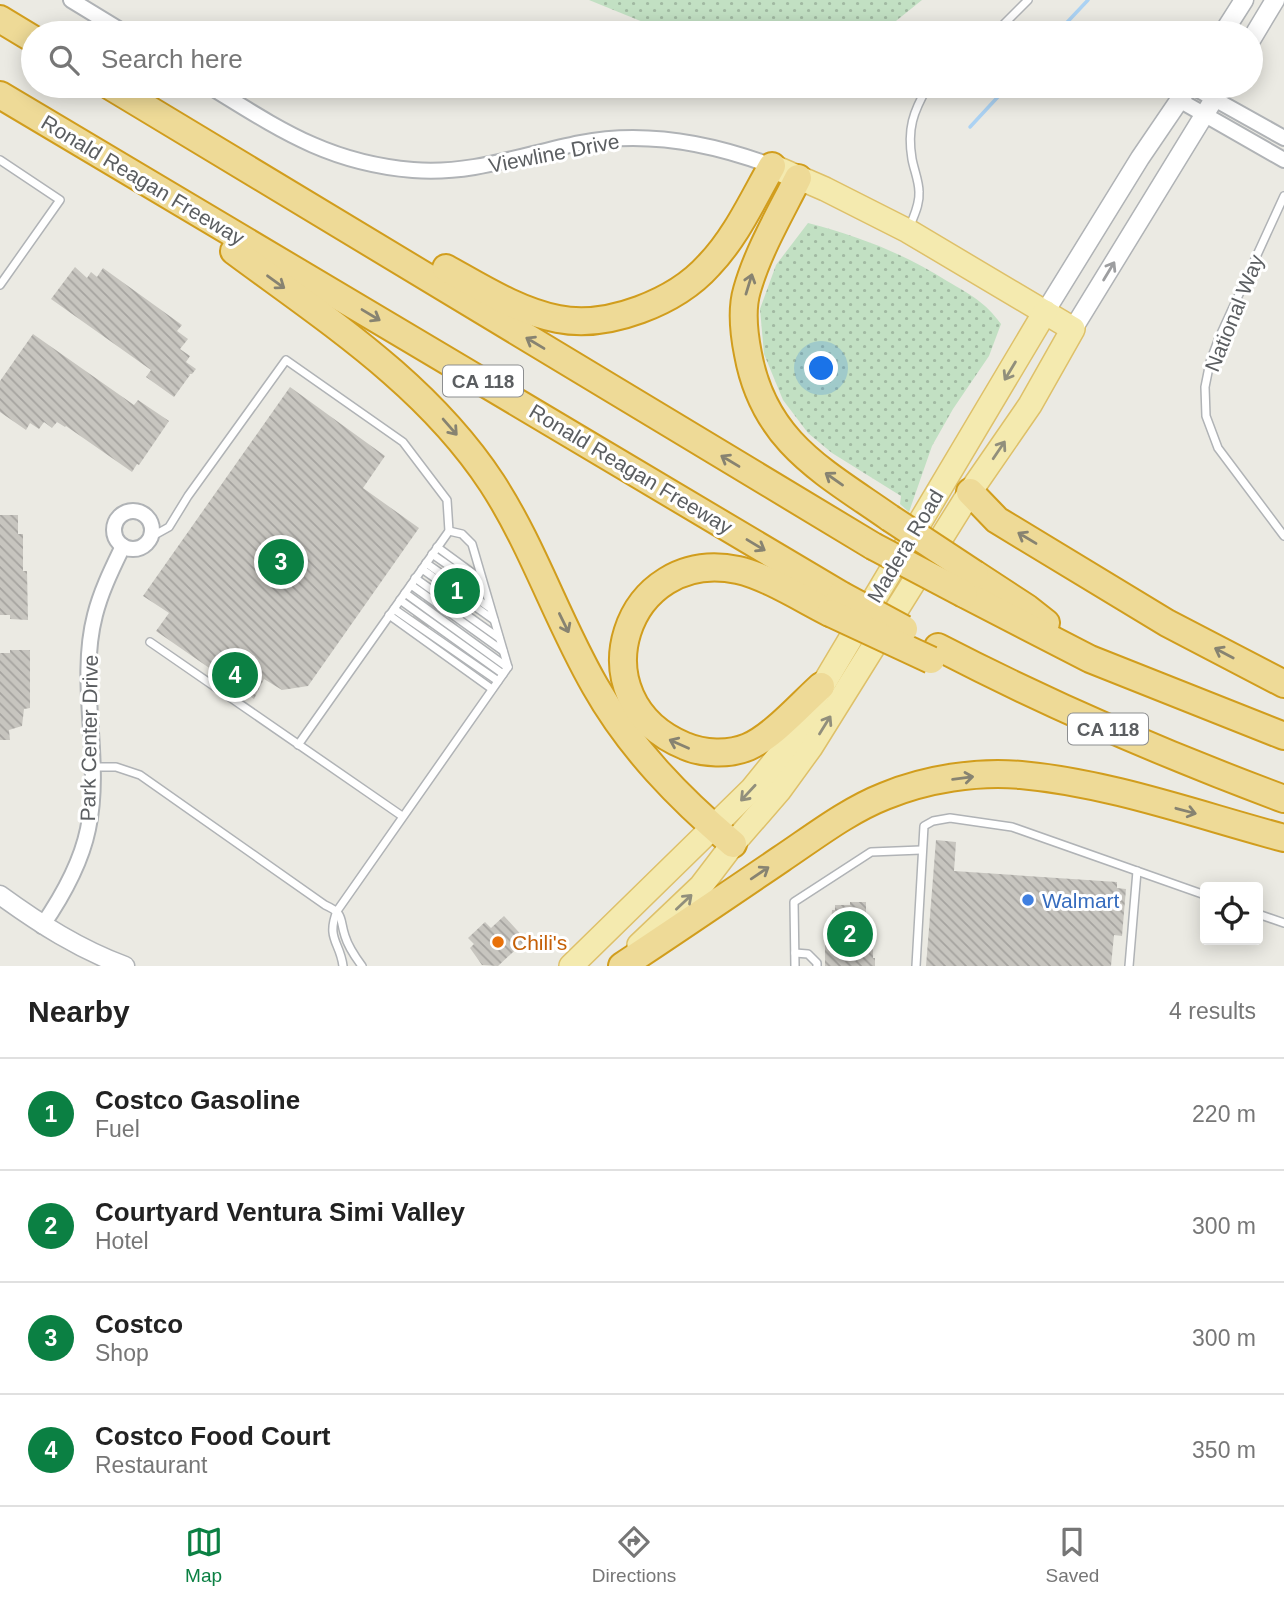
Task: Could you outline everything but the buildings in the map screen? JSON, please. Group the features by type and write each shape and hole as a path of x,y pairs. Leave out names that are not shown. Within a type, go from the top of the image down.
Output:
{"highway":[{"path":"0,19 21,32"},
{"name":"Ronald Reagan Freeway","path":"0,95 836,604"},
{"name":"CA 118","path":"130,98 873,546 969,584 1090,659 1284,736"},
{"path":"312,207 427,257 491,294 534,312 561,320 592,320 631,312 665,300 708,267 722,250 772,166"},
{"path":"123,168 358,342 406,382 446,422 492,483 513,519 594,685 631,743 724,836"},
{"path":"798,178 755,264 746,293 744,318 750,364 764,402 784,437 817,468 890,518 969,584"},
{"path":"970,492 997,520 1167,623 1284,684"},
{"path":"821,686 771,732 747,747 718,753 695,750 659,734 635,707 626,688 622,667 625,636 641,603 653,590 679,575 701,570 738,570 836,604"},
{"name":"CA 118","path":"836,604 934,653 1006,694 1088,720 1181,760 1284,799"},
{"path":"619,966 839,820 884,796 933,781 1018,775 1063,781 1284,838"}],"main road":[{"name":"Viewline Drive","path":"772,166 825,188 908,231 1073,329"},
{"name":"Madera Road","path":"619,966 701,886 724,836 752,789 786,747 1045,313"},
{"name":"Madera Road","path":"570,966 779,791 811,747 970,492 1030,405 1073,329"}],"street":[{"path":"71,0 105,21"},
{"path":"1231,21 1244,0"},
{"path":"1262,21 1275,0"},
{"name":"Viewline Drive","path":"229,98 305,143 354,160 386,167 425,170 477,168 579,143 611,138 678,141 730,150 772,166"},
{"name":"Madera Road","path":"1045,313 1140,158 1181,98"},
{"path":"1192,98 1205,115 1284,160"},
{"name":"Madera Road","path":"1073,329 1215,98"},
{"path":"1227,98 1284,138"},
{"path":"137,511 148,518 151,537 143,547 130,549 124,546 119,543 114,532 117,520 125,513 137,511"},
{"name":"Park Center Drive","path":"42,926 80,860 89,829 92,767 89,651 94,617 105,583 124,546"},
{"path":"0,895 42,926 125,966"}],"lane":[{"path":"1007,21 1028,0"},
{"path":"908,231 919,203 920,190 912,157 910,130 914,111 921,98"},
{"path":"0,160 60,200 0,285"},
{"name":"National Way","path":"1284,196 1219,338 1205,387 1206,416 1217,448 1284,536"},
{"path":"151,537 169,527 188,496 286,360 403,442 447,500 449,531 298,745"},
{"path":"343,966 334,942 332,924 337,911 505,671 504,651 472,544 462,534 449,531"},
{"path":"434,551 483,580"},
{"path":"434,551 486,592"},
{"path":"424,566 491,609"},
{"path":"424,566 494,620"},
{"path":"413,581 500,638"},
{"path":"413,581 504,651"},
{"path":"403,596 505,671"},
{"path":"391,612 498,681"},
{"path":"391,612 492,689"},
{"path":"150,642 402,816"},
{"path":"92,767 116,767 140,775 337,911 344,922 344,935 362,966"},
{"path":"916,966 921,850 924,826 933,821 950,818 1012,827 1200,893"},
{"path":"795,966 794,902 871,852 921,850"},
{"path":"1129,966 1137,871"},
{"path":"1263,916 1284,923"},
{"path":"795,953 808,954 817,962 817,966"}],"green space":[{"path":"589,0 922,0 896,21 641,21"},
{"path":"808,223 862,240 914,262 977,300 1001,324 989,356 932,446 909,512 900,504 901,496 832,453 808,433 783,400 764,354 760,309 776,265"}],"waterway":[{"path":"1068,21 1088,0"},
{"path":"970,127 997,98"}],"place":[{"name":"Costco","path":"281,562"},
{"name":"Costco Gasoline","path":"457,591"},
{"name":"Costco Food Court","path":"235,675"},
{"name":"Walmart","path":"1028,900"},
{"name":"Courtyard Ventura Simi Valley","path":"850,934"},
{"name":"Chili's","path":"498,942"}]}
